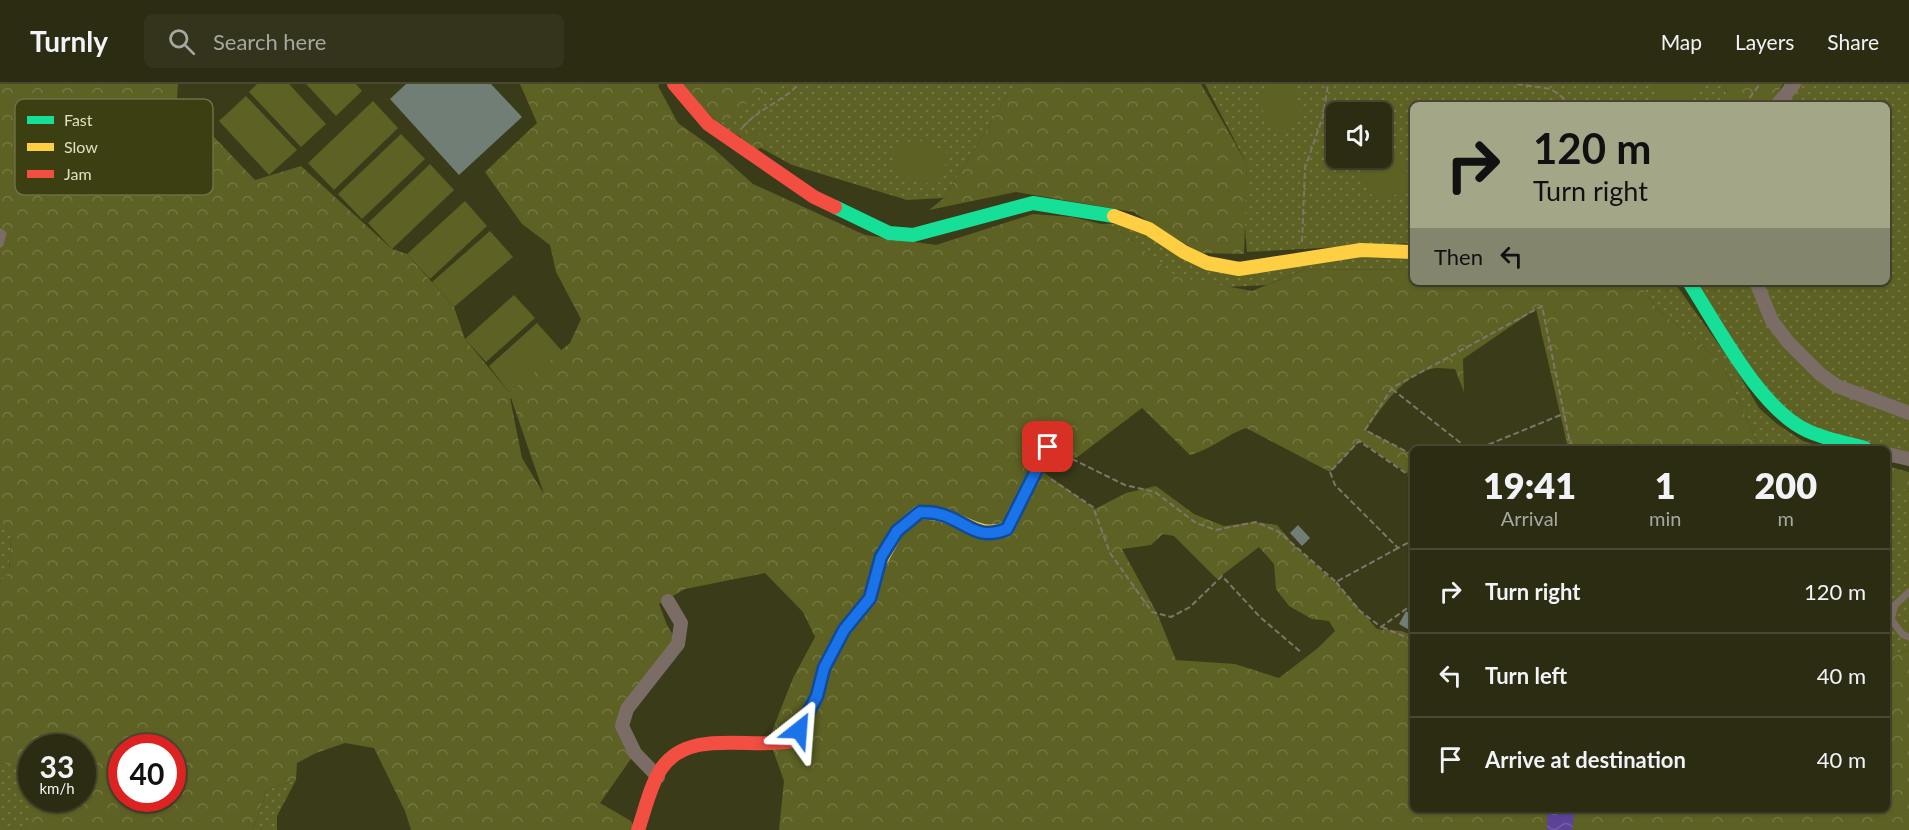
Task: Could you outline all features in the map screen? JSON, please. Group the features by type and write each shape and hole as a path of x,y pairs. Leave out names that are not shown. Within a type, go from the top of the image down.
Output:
{"street":[{"path":"674,84 708,124 731,141 814,197 889,233 913,235 1033,203 1106,213 1149,229 1184,252 1207,263 1251,268 1302,257 1361,250 1410,252"},
{"path":"1779,102 1794,84"},
{"path":"1691,285 1763,395 1781,413 1807,431 1858,446"},
{"path":"1757,285 1772,321 1796,351 1820,374 1837,386 1909,413"},
{"path":"638,830 661,768 680,749 695,742 777,747 793,741 817,696 824,668 844,630 870,598 880,560 897,531 920,512 941,514 972,531 995,534 1007,529 1048,447"},
{"path":"1890,455 1909,459"},
{"path":"658,777 635,753 622,726 627,709 678,644 681,623 668,601"}],"lane":[{"path":"0,232 3,234 0,244"},
{"path":"1909,592 1895,606 1891,619 1903,635 1909,637"}],"path":[{"path":"731,141 751,117 788,96 798,84"},
{"path":"1302,257 1305,168 1323,116 1328,84"},
{"path":"1517,84 1551,89 1569,102"},
{"path":"1746,102 1760,84"},
{"path":"1410,453 1365,430 1392,388 1542,306 1571,446"},
{"path":"1392,388 1462,446"},
{"path":"1485,446 1564,413"},
{"path":"1398,548 1335,485 1330,472 1359,441 1410,476"},
{"path":"1048,447 1125,485 1155,492 1196,523 1216,530 1257,522 1279,532 1336,582 1359,611 1381,627 1410,639"},
{"path":"1037,468 1093,507 1110,553 1152,612 1171,617 1190,607 1222,576 1260,617 1302,653"},
{"path":"1336,582 1410,542"},
{"path":"1381,627 1410,606"}],"green space":[{"path":"0,84 178,84 178,99 15,99 15,195 213,195 213,136 255,180 301,166 392,249 407,254 454,307 465,339 509,392 570,343 581,319 556,272 550,245 522,224 485,172 537,123 520,84 659,84 678,123 713,148 753,184 865,235 936,245 1033,214 1072,217 1101,224 1122,232 1177,277 1252,291 1306,269 1410,270 1410,285 1640,285 1657,309 1721,361 1759,446 1568,446 1536,309 1463,359 1464,392 1455,369 1431,369 1402,385 1379,411 1366,430 1410,453 1410,475 1360,441 1330,472 1246,428 1190,455 1142,408 1076,458 1058,457 1039,469 1095,509 1126,493 1156,486 1194,514 1224,526 1254,522 1277,525 1296,547 1339,586 1377,629 1410,634 1410,812 1890,812 1890,657 1909,650 1909,830 779,830 784,781 769,739 793,678 815,637 803,612 765,573 685,589 659,604 678,644 622,726 635,753 600,803 631,821 635,830 411,830 405,811 374,748 345,743 316,753 297,763 296,780 267,790 253,830 25,830 30,812 96,812 96,734 18,734 18,770 16,766 0,763 0,582 9,571 11,536 0,520","holes":["510,398 511,398 544,494 522,458","1163,534 1174,536 1217,579 1259,547 1274,564 1276,589 1289,606 1312,619 1329,621 1335,631 1318,648 1279,678 1235,664 1176,660 1157,613 1122,549 1151,545"]},
{"path":"257,84 289,84 326,124 301,147 249,92"},
{"path":"306,84 356,84 362,91 336,116"},
{"path":"681,84 779,84 747,103 719,125"},
{"path":"767,84 1024,84 1008,95 944,198 907,200 792,165 719,125"},
{"path":"1020,84 1201,84 1247,164 1244,254 1200,253 1133,212 1016,192 929,210 944,198 1008,95"},
{"path":"1205,84 1725,84 1727,96 1723,102 1410,102 1410,243 1247,252 1244,217 1247,164"},
{"path":"1266,84 1287,85 1294,90 1296,95 1301,110 1284,130 1273,130 1265,125 1261,97"},
{"path":"1656,84 1701,85 1684,101 1658,102 1655,99"},
{"path":"1725,84 1783,84 1773,102 1722,102 1727,94"},
{"path":"1784,84 1909,84 1909,459 1890,450 1890,446 1860,446 1789,418 1690,285 1890,285 1890,102 1776,102"},
{"path":"246,96 297,150 269,175 219,121"},
{"path":"373,101 398,128 334,190 308,163"},
{"path":"748,128 766,138 767,145 756,150 740,140 742,132"},
{"path":"401,134 425,159 362,219 338,194"},
{"path":"925,141 946,152 945,171 939,183 914,180 894,165 895,153 904,142"},
{"path":"1392,156 1394,156 1407,169 1409,184 1392,196 1379,199 1368,191 1360,171 1363,168 1392,168"},
{"path":"430,164 454,190 392,249 368,223"},
{"path":"465,201 487,226 430,279 407,254"},
{"path":"1133,223 1232,266 1410,251 1410,270 1306,269 1266,285 1227,287 1176,277 1122,232 1101,224"},
{"path":"490,231 513,257 454,307 432,282"},
{"path":"1640,285 1676,285 1732,363 1759,408 1777,424 1803,441 1819,446 1759,446 1721,361 1657,309"},
{"path":"514,295 535,318 486,362 465,339"},
{"path":"537,323 562,351 509,392 489,366"},
{"path":"1890,467 1909,472 1909,492 1899,486 1890,488"},
{"path":"1901,485 1909,492 1909,650 1890,657 1890,487"},
{"path":"0,520 11,535 9,571 0,582"},
{"path":"0,763 16,766 18,770 18,812 31,812 25,830 0,830"},
{"path":"296,780 277,816 277,830 253,830 267,790"}],"water":[{"path":"1547,812 1575,812 1572,830 1547,830"}],"building":[{"path":"406,84 491,84 522,117 459,175 390,99"},
{"path":"1298,525 1310,538 1302,546 1290,533"},
{"path":"1406,611 1410,614 1410,630 1399,624"}],"traffic: fast":[{"path":"835,207 889,233 913,235 1033,203 1114,216"},
{"path":"1691,285 1741,365 1773,405 1790,420 1808,431 1857,446"}],"traffic: slow":[{"path":"1114,216 1149,229 1184,252 1207,263 1239,269 1361,250 1410,252"},
{"path":"879,564 897,531 919,512 944,516 983,531 1007,529 1048,447"}],"traffic: jam":[{"path":"674,84 708,124 814,197 835,207"},
{"path":"638,830 657,776 673,756 688,748 704,744 793,741 817,696 824,667 844,630 870,598 879,564"}],"route":[{"path":"799,730 817,696 824,668 844,630 870,598 880,560 897,531 920,512 941,514 972,531 995,534 1007,529 1048,447"}]}
